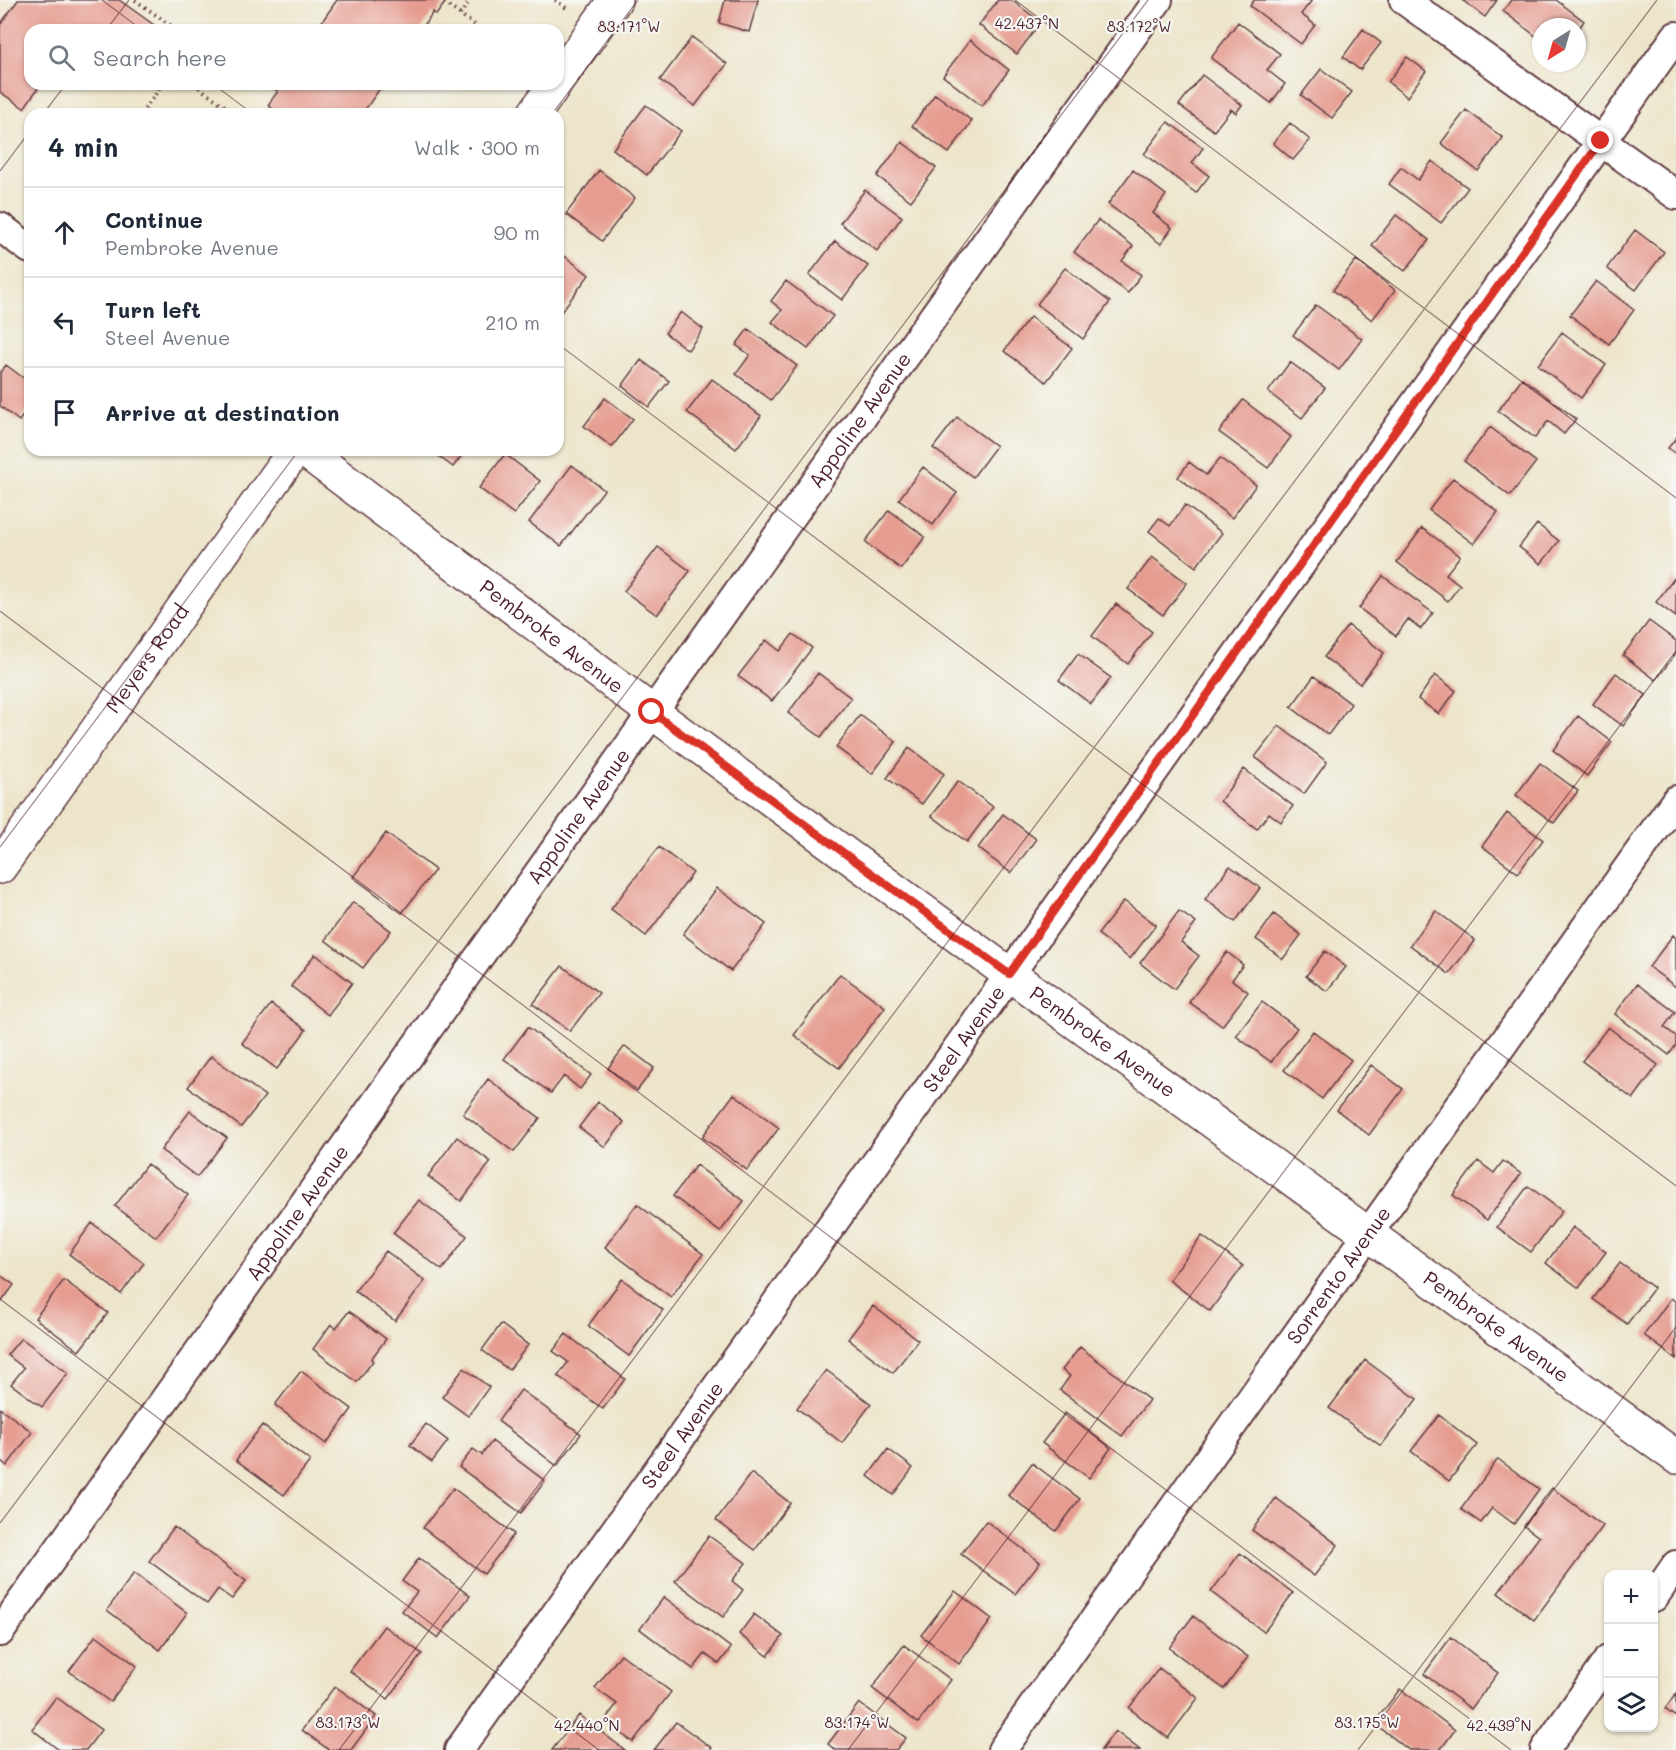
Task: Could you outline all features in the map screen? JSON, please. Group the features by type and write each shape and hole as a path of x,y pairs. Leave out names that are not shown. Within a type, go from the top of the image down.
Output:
{"street":[{"path":"564,72 615,0"},
{"name":"Appoline Avenue","path":"0,1632 1158,0"},
{"path":"1404,0 1676,195"},
{"name":"Steel Avenue","path":"459,1750 1676,36"},
{"path":"538,108 551,90"},
{"path":"0,227 24,245"},
{"name":"Meyers Road","path":"0,867 291,456"},
{"name":"Pembroke Avenue","path":"312,456 652,712 1009,974 1676,1457"},
{"name":"Sorrento Avenue","path":"1002,1750 1676,800"},
{"path":"1658,1590 1676,1565"},
{"path":"1545,1750 1604,1666"}],"path":[{"path":"135,0 169,24"},
{"path":"460,15 470,0"},
{"path":"444,3 473,24"},
{"path":"145,108 159,90"},
{"path":"202,90 228,108"}],"building":[{"path":"18,0 119,0 153,24 24,24 24,90 37,90 24,108 0,92 0,25"},
{"path":"337,0 447,0 436,15 433,12 425,24 320,24"},
{"path":"725,0 758,0 749,32 719,23"},
{"path":"998,0 1011,0 1041,22 1017,54 979,25"},
{"path":"1254,0 1312,0 1301,14 1315,25 1301,44 1250,6"},
{"path":"1462,0 1497,0 1485,17"},
{"path":"1511,0 1556,0 1580,18 1532,18 1532,33 1503,11"},
{"path":"1238,22 1280,54 1267,70 1285,84 1271,103 1211,58"},
{"path":"1363,29 1381,43 1360,70 1343,57"},
{"path":"692,37 727,64 695,106 660,80"},
{"path":"970,40 1009,70 982,106 943,76"},
{"path":"1407,57 1426,71 1407,97 1388,82"},
{"path":"1321,69 1352,92 1332,118 1301,95"},
{"path":"1202,75 1242,105 1236,113 1231,109 1214,131 1179,105"},
{"path":"276,90 379,90 366,108 272,108 268,105 278,91"},
{"path":"935,94 972,121 949,153 912,126"},
{"path":"646,105 681,131 647,175 613,149"},
{"path":"1466,110 1503,138 1478,171 1441,143"},
{"path":"1168,122 1203,148 1192,163 1209,176 1196,193 1144,154"},
{"path":"1290,123 1310,140 1293,160 1273,143"},
{"path":"902,142 936,168 911,201 877,176"},
{"path":"1432,161 1468,188 1441,223 1389,184 1401,167 1418,180"},
{"path":"599,170 635,198 602,241 566,214"},
{"path":"1133,170 1166,195 1153,213 1172,228 1161,244 1108,204"},
{"path":"865,190 902,217 877,251 840,223"},
{"path":"1396,215 1429,240 1405,271 1372,246"},
{"path":"1098,220 1133,246 1122,261 1141,275 1128,293 1074,252"},
{"path":"1635,230 1664,252 1636,290 1607,268"},
{"path":"835,241 868,266 842,300 809,275"},
{"path":"564,256 589,275 564,308"},
{"path":"1356,260 1395,290 1372,320 1333,290"},
{"path":"1065,268 1110,302 1083,339 1037,304"},
{"path":"786,281 833,316 808,349 772,322 782,310 771,301"},
{"path":"1596,281 1634,310 1609,344 1570,315"},
{"path":"1316,305 1362,339 1339,370 1293,335"},
{"path":"681,312 703,329 688,350 665,333"},
{"path":"1030,317 1072,348 1046,382 1004,351"},
{"path":"748,329 797,366 771,400 736,374 750,355 736,345"},
{"path":"1562,332 1606,365 1581,398 1538,365"},
{"path":"641,360 669,381 649,407 622,386"},
{"path":"1290,362 1325,388 1302,418 1268,392"},
{"path":"6,365 24,378 24,414 19,421 0,406 0,373"},
{"path":"1522,378 1576,419 1564,434 1548,421 1535,438 1498,411"},
{"path":"712,379 761,416 736,449 687,412"},
{"path":"605,398 633,419 612,447 584,426"},
{"path":"1243,400 1291,437 1268,468 1219,432"},
{"path":"957,417 996,446 973,477 933,448"},
{"path":"1490,427 1536,462 1510,496 1464,461"},
{"path":"1676,438 1676,454 1668,448"},
{"path":"438,456 461,456 453,467"},
{"path":"503,456 508,456 540,481 514,514 479,488"},
{"path":"1220,458 1256,485 1232,518 1178,477 1189,462 1206,475"},
{"path":"572,465 604,490 561,546 529,522"},
{"path":"923,467 957,493 933,525 899,499"},
{"path":"1453,478 1498,512 1474,544 1429,510"},
{"path":"1185,505 1222,533 1196,567 1149,531 1159,518 1170,526"},
{"path":"889,510 925,537 901,569 865,542"},
{"path":"1537,524 1559,541 1541,564 1519,547"},
{"path":"1422,528 1460,556 1446,574 1460,585 1448,601 1397,562"},
{"path":"658,547 690,571 657,615 624,591"},
{"path":"1152,557 1187,583 1163,615 1128,589"},
{"path":"1383,576 1433,613 1421,629 1408,619 1396,636 1359,608"},
{"path":"1676,576 1676,617 1656,602"},
{"path":"1116,604 1152,632 1128,664 1092,636"},
{"path":"1649,621 1676,641 1676,653 1656,680 1623,655"},
{"path":"1348,625 1384,653 1360,684 1324,657"},
{"path":"793,634 812,648 772,701 738,676 766,640 780,651"},
{"path":"1078,654 1111,678 1091,704 1059,680"},
{"path":"818,673 851,698 821,737 788,713"},
{"path":"1616,673 1646,695 1623,726 1593,704"},
{"path":"1435,675 1456,691 1439,714 1418,699"},
{"path":"1314,676 1351,704 1328,735 1291,707"},
{"path":"860,715 896,742 872,774 836,747"},
{"path":"1578,716 1612,742 1587,776 1553,750"},
{"path":"1279,726 1327,762 1304,794 1255,757"},
{"path":"909,748 944,774 922,804 887,778"},
{"path":"1540,763 1578,791 1554,823 1516,795"},
{"path":"1244,769 1293,806 1281,822 1269,813 1257,829 1220,801"},
{"path":"958,781 993,807 967,842 932,816"},
{"path":"1507,813 1543,840 1518,873 1482,846"},
{"path":"1003,814 1036,839 1011,873 978,848"},
{"path":"386,833 435,870 402,913 353,877"},
{"path":"659,847 693,873 646,936 611,909"},
{"path":"1230,866 1260,888 1235,922 1205,899"},
{"path":"717,888 766,924 731,971 683,934"},
{"path":"1124,901 1156,925 1130,959 1098,934"},
{"path":"353,902 391,931 363,968 325,940"},
{"path":"1179,911 1196,923 1181,942 1199,956 1174,989 1140,963"},
{"path":"1436,911 1475,940 1449,974 1410,945"},
{"path":"1274,914 1301,935 1283,959 1256,939"},
{"path":"1673,935 1676,938 1676,987 1649,967"},
{"path":"1325,951 1346,967 1327,991 1306,976"},
{"path":"1227,952 1243,965 1232,980 1248,992 1222,1026 1189,1002"},
{"path":"315,954 352,983 328,1015 291,986"},
{"path":"562,966 599,993 570,1031 533,1004"},
{"path":"840,974 885,1007 839,1068 794,1035"},
{"path":"1637,984 1675,1012 1664,1027 1676,1036 1676,1045 1669,1055 1615,1014"},
{"path":"1262,1002 1297,1028 1271,1062 1236,1036"},
{"path":"271,1004 306,1030 277,1069 242,1043"},
{"path":"528,1027 591,1075 580,1089 564,1076 551,1093 504,1059"},
{"path":"1608,1027 1658,1065 1633,1099 1582,1061"},
{"path":"1313,1031 1351,1060 1322,1099 1284,1070"},
{"path":"625,1046 654,1068 637,1091 608,1068"},
{"path":"211,1056 265,1096 241,1127 188,1087"},
{"path":"1371,1065 1403,1089 1369,1135 1337,1110"},
{"path":"488,1079 540,1118 514,1152 463,1114"},
{"path":"734,1094 779,1128 747,1170 702,1137"},
{"path":"598,1102 624,1122 605,1147 579,1127"},
{"path":"190,1111 227,1138 197,1177 161,1150"},
{"path":"457,1137 491,1162 461,1201 428,1176"},
{"path":"1478,1161 1494,1173 1503,1161 1521,1174 1487,1220 1453,1195"},
{"path":"147,1164 188,1195 156,1237 115,1206"},
{"path":"696,1165 744,1201 720,1232 673,1196"},
{"path":"1528,1186 1562,1211 1531,1252 1497,1227"},
{"path":"419,1200 467,1236 442,1270 393,1233"},
{"path":"637,1204 703,1254 671,1297 605,1247"},
{"path":"92,1223 144,1263 121,1294 69,1254"},
{"path":"1573,1227 1606,1252 1579,1288 1546,1263"},
{"path":"1202,1236 1243,1266 1210,1311 1169,1280"},
{"path":"386,1251 425,1281 395,1321 355,1291"},
{"path":"1620,1263 1654,1288 1627,1324 1593,1299"},
{"path":"0,1275 14,1285 0,1304"},
{"path":"622,1279 663,1310 629,1356 588,1326"},
{"path":"64,1280 108,1313 79,1351 35,1318"},
{"path":"1671,1298 1676,1302 1676,1359 1644,1335"},
{"path":"873,1306 918,1340 893,1373 848,1339"},
{"path":"349,1311 386,1339 357,1382 313,1349 331,1324 336,1328"},
{"path":"501,1324 528,1345 509,1370 482,1350"},
{"path":"566,1334 625,1379 603,1409 558,1376 568,1362 553,1351"},
{"path":"21,1338 68,1373 42,1407 11,1384 24,1368 7,1355"},
{"path":"1080,1347 1149,1400 1122,1436 1060,1390 1070,1376 1062,1370"},
{"path":"1365,1360 1417,1399 1381,1446 1329,1408"},
{"path":"464,1368 489,1387 468,1416 442,1397"},
{"path":"826,1370 871,1404 842,1443 797,1408"},
{"path":"301,1371 352,1409 326,1444 275,1405"},
{"path":"521,1390 581,1434 557,1466 498,1421"},
{"path":"0,1408 32,1432 7,1466 0,1460"},
{"path":"1065,1413 1111,1448 1089,1478 1042,1443"},
{"path":"1439,1415 1477,1445 1449,1481 1411,1451"},
{"path":"426,1424 448,1441 432,1462 410,1445"},
{"path":"262,1425 310,1461 284,1495 236,1460"},
{"path":"492,1441 545,1481 521,1513 459,1467 473,1449 482,1455"},
{"path":"888,1449 913,1468 893,1495 868,1476"},
{"path":"1498,1459 1539,1489 1514,1524 1492,1508 1481,1523 1461,1509"},
{"path":"1032,1463 1080,1499 1056,1531 1008,1495"},
{"path":"751,1473 790,1503 755,1550 716,1520"},
{"path":"453,1488 514,1534 484,1574 423,1528"},
{"path":"1552,1488 1603,1526 1534,1620 1498,1593 1539,1537 1524,1526"},
{"path":"1276,1498 1338,1545 1314,1576 1252,1530"},
{"path":"986,1521 1040,1562 1015,1594 961,1554"},
{"path":"174,1527 246,1581 232,1599 218,1589 207,1604 149,1561"},
{"path":"709,1536 746,1563 732,1581 743,1590 723,1617 675,1581"},
{"path":"1240,1553 1293,1593 1264,1632 1211,1592"},
{"path":"419,1558 470,1596 438,1638 402,1611 417,1592 402,1581"},
{"path":"134,1573 187,1613 160,1650 107,1610"},
{"path":"955,1591 992,1619 959,1664 921,1635"},
{"path":"664,1597 731,1648 719,1664 705,1654 693,1669 640,1629"},
{"path":"754,1614 783,1636 768,1656 739,1634"},
{"path":"1193,1616 1248,1657 1224,1689 1169,1648"},
{"path":"384,1626 422,1654 388,1699 350,1671"},
{"path":"96,1635 137,1666 110,1702 69,1671"},
{"path":"1451,1637 1498,1673 1471,1709 1424,1674"},
{"path":"904,1645 951,1680 918,1723 872,1688"},
{"path":"621,1654 671,1692 633,1742 604,1721 617,1704 595,1688"},
{"path":"1159,1668 1198,1698 1168,1738 1129,1708"},
{"path":"335,1686 376,1716 351,1750 329,1750 302,1730"},
{"path":"1400,1689 1455,1730 1440,1750 1409,1750 1374,1723"},
{"path":"1676,1694 1676,1717 1665,1709"},
{"path":"56,1697 101,1730 86,1750 59,1750 32,1729"},
{"path":"859,1703 906,1738 896,1750 835,1750 828,1744"},
{"path":"579,1715 625,1750 552,1750"},
{"path":"676,1722 712,1748 710,1750 654,1750"},
{"path":"1115,1731 1140,1750 1101,1750"}],"route":[{"path":"652,712 1009,974 1601,141"}]}
